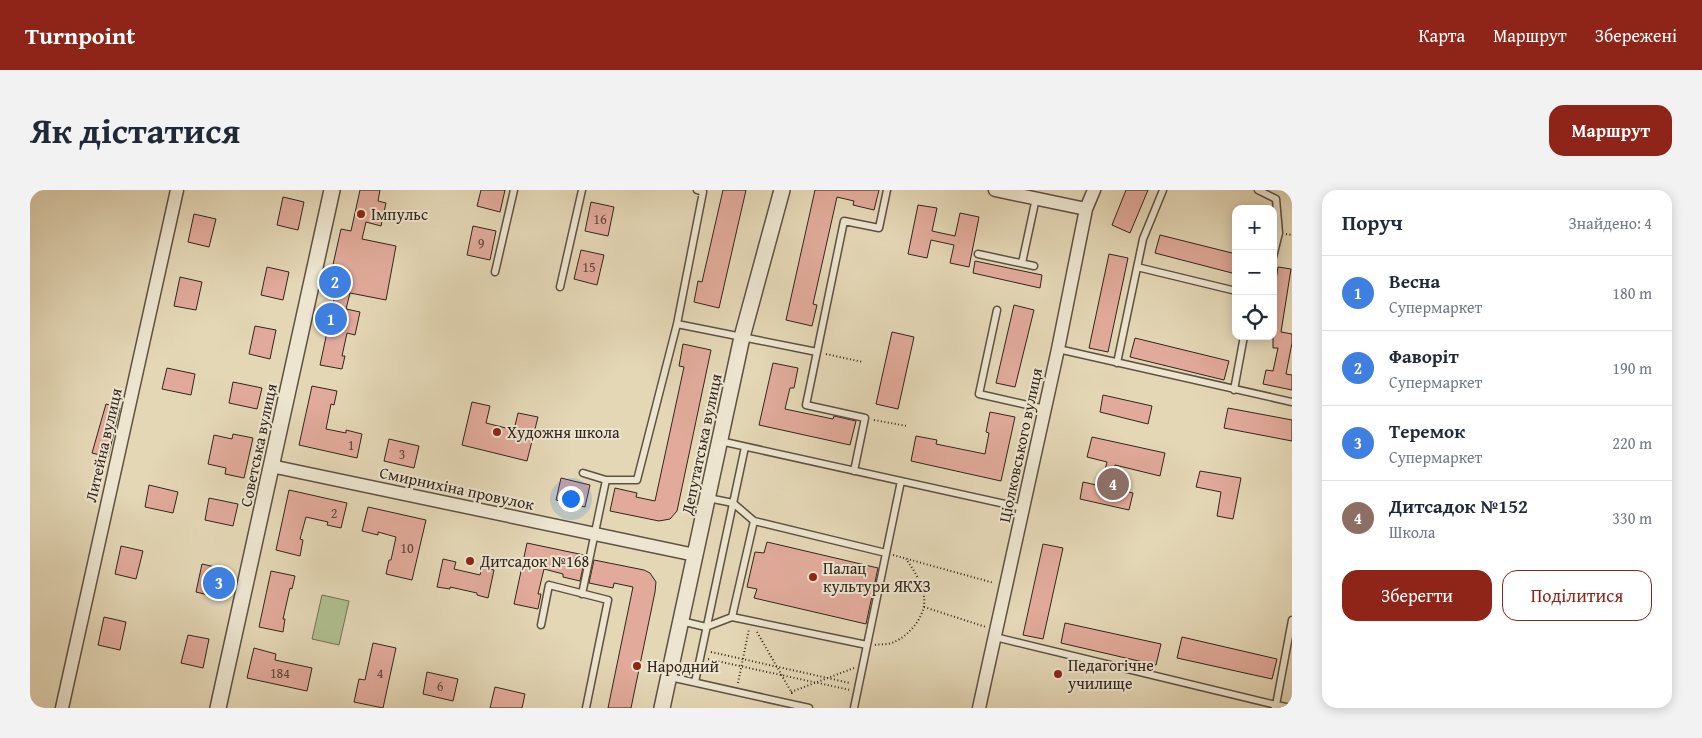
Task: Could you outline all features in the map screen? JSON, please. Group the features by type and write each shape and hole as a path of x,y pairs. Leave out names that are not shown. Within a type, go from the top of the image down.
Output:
{"street":[{"name":"Литейна вулиця","path":"62,708 177,190"},
{"name":"Советська вулиця","path":"218,708 332,190"},
{"name":"Депутатська вулиця","path":"662,708 742,337 782,190"},
{"path":"995,190 1086,209"},
{"name":"Ціолковського вулиця","path":"979,708 1058,349 1086,209 1094,190"},
{"name":"Смирнихіна провулок","path":"271,466 695,555"}],"lane":[{"path":"495,272 514,190"},
{"path":"560,287 582,190"},
{"path":"583,473 606,480 638,480 677,324 703,192 697,190"},
{"path":"854,471 865,418 806,405 844,221 880,228 888,190"},
{"path":"1116,363 1143,239 1163,190"},
{"path":"1258,190 1276,199 1279,233 1275,250"},
{"path":"1022,263 1036,198"},
{"path":"978,254 1034,266"},
{"path":"1137,267 1232,290"},
{"path":"997,310 978,394 1045,409"},
{"path":"677,324 817,352"},
{"path":"1234,390 1243,340"},
{"path":"1058,349 1292,402"},
{"path":"719,441 1023,508"},
{"path":"694,682 745,447"},
{"path":"582,594 606,480"},
{"path":"854,708 901,481"},
{"path":"707,498 733,503 754,521 886,553"},
{"path":"732,617 754,521"},
{"path":"541,625 549,585 608,600 586,708"},
{"path":"681,621 706,627 732,617 867,646"},
{"path":"1275,706 1292,620"},
{"path":"996,633 1275,706 1292,708"},
{"path":"669,676 809,708"}],"path":[{"path":"817,352 863,362"},
{"path":"865,418 907,426"},
{"path":"886,553 1006,586"},
{"path":"867,646 892,643 906,636 916,623 924,607 924,597 920,582 906,559"},
{"path":"924,607 996,633"},
{"path":"737,692 751,621"},
{"path":"751,621 799,706"},
{"path":"702,650 828,678 858,688"},
{"path":"700,657 781,675 858,688"},
{"path":"791,692 863,665"}],"green space":[{"path":"322,595 349,601 339,645 312,639"}],"building":[{"path":"360,190 380,190 378,201 386,203 381,226 366,222 362,239 396,246 386,300 350,293 346,309 360,312 355,335 347,333 342,356 345,356 342,369 320,365 336,290 332,289 335,275 332,273 332,269 341,229 351,231"},
{"path":"481,190 505,190 500,212 477,206"},
{"path":"723,190 746,190 719,308 694,302 698,281 702,282"},
{"path":"815,190 879,190 874,210 853,205 854,201 837,197 813,304 817,305 812,326 786,320"},
{"path":"1126,190 1148,190 1130,233 1112,225"},
{"path":"283,197 304,202 298,230 277,225"},
{"path":"591,202 614,207 608,236 585,231"},
{"path":"918,205 937,208 932,231 955,236 960,213 979,217 969,267 950,263 954,245 931,240 927,258 908,254"},
{"path":"194,214 216,219 209,247 188,242"},
{"path":"473,226 496,231 490,260 467,255"},
{"path":"1160,235 1232,253 1232,273 1155,253"},
{"path":"581,250 604,255 597,285 574,279"},
{"path":"1109,254 1128,258 1108,352 1089,348"},
{"path":"975,261 1042,275 1040,288 973,273"},
{"path":"267,267 289,272 283,300 261,295"},
{"path":"1278,267 1291,269 1281,332 1292,334 1286,374 1292,375 1292,390 1263,384 1266,370 1273,371 1278,348 1273,348 1273,340 1277,340"},
{"path":"180,277 202,282 196,310 174,306"},
{"path":"1014,305 1034,310 1015,387 996,383"},
{"path":"255,326 276,330 270,359 249,354"},
{"path":"892,332 914,337 898,409 876,404"},
{"path":"1135,338 1229,361 1224,380 1130,357"},
{"path":"683,344 711,350 677,511 670,519 659,521 610,511 615,488 637,493 636,497 655,501 684,367 679,366"},
{"path":"773,363 798,368 794,388 790,388 785,409 833,419 834,416 856,421 850,445 759,425"},
{"path":"167,368 195,374 191,395 162,389"},
{"path":"233,382 262,388 257,409 229,403"},
{"path":"312,386 337,391 334,405 331,404 326,429 346,433 346,430 362,434 357,458 299,445"},
{"path":"1103,395 1152,406 1148,424 1100,412"},
{"path":"472,402 490,406 486,423 514,430 518,413 538,417 527,461 462,445"},
{"path":"106,404 120,408 108,457 92,453"},
{"path":"1228,408 1292,420 1292,441 1224,428"},
{"path":"990,412 1015,417 1001,481 911,461 916,436 937,440 936,444 985,454 989,433 986,432"},
{"path":"233,434 253,438 244,478 225,474 226,468 208,464 214,435 232,439"},
{"path":"1092,437 1165,453 1160,476 1115,465 1109,488 1133,493 1129,510 1080,499 1083,482 1101,486 1107,462 1087,457"},
{"path":"389,439 419,446 414,468 384,461"},
{"path":"1200,471 1241,478 1233,519 1217,516 1221,492 1196,487"},
{"path":"561,478 590,485 585,507 556,500"},
{"path":"149,485 178,492 173,513 145,507"},
{"path":"289,490 347,503 341,528 327,525 328,522 306,517 300,539 303,540 300,556 276,550"},
{"path":"209,498 238,504 233,526 205,520"},
{"path":"368,507 426,520 412,580 386,574 396,537 378,532 378,535 362,531"},
{"name":"Палац культури ЯКХЗ","path":"767,542 878,568 866,624 754,598 757,589 747,587 755,552 764,553"},
{"path":"527,543 584,555 585,558 580,581 563,577 563,574 544,569 538,594 541,594 538,609 514,604"},
{"path":"1043,544 1063,548 1043,639 1023,635"},
{"path":"121,546 143,551 136,579 115,574"},
{"path":"443,559 456,562 454,569 480,575 482,567 494,570 488,598 477,595 477,593 450,587 450,589 437,587"},
{"path":"594,560 644,570 650,573 656,582 631,708 608,708 633,587 614,583 613,588 589,583"},
{"path":"202,564 224,569 217,597 196,592"},
{"path":"271,571 295,576 292,589 290,588 283,619 285,619 283,632 259,627"},
{"path":"104,617 126,622 120,650 98,645"},
{"path":"1065,623 1161,644 1156,665 1061,643"},
{"path":"188,635 209,639 203,668 181,663"},
{"path":"1182,637 1277,659 1272,679 1177,658"},
{"path":"373,643 396,648 383,708 354,702 359,679 365,680"},
{"path":"254,648 276,654 275,660 312,668 307,691 247,678"},
{"path":"427,672 458,679 453,701 423,694"},
{"path":"495,687 525,694 522,708 490,708"}],"place":[{"name":"Імпульс","path":"361,214"},
{"name":"Фаворіт","path":"335,282"},
{"name":"Весна","path":"331,319"},
{"name":"Художня школа","path":"497,432"},
{"name":"Дитсадок №152","path":"1113,484"},
{"name":"Дитсадок №168","path":"470,561"},
{"name":"Палац культури ЯКХЗ","path":"813,577"},
{"name":"Теремок","path":"219,583"},
{"name":"Народний","path":"637,666"},
{"name":"Педагогічне училище","path":"1058,674"}]}
